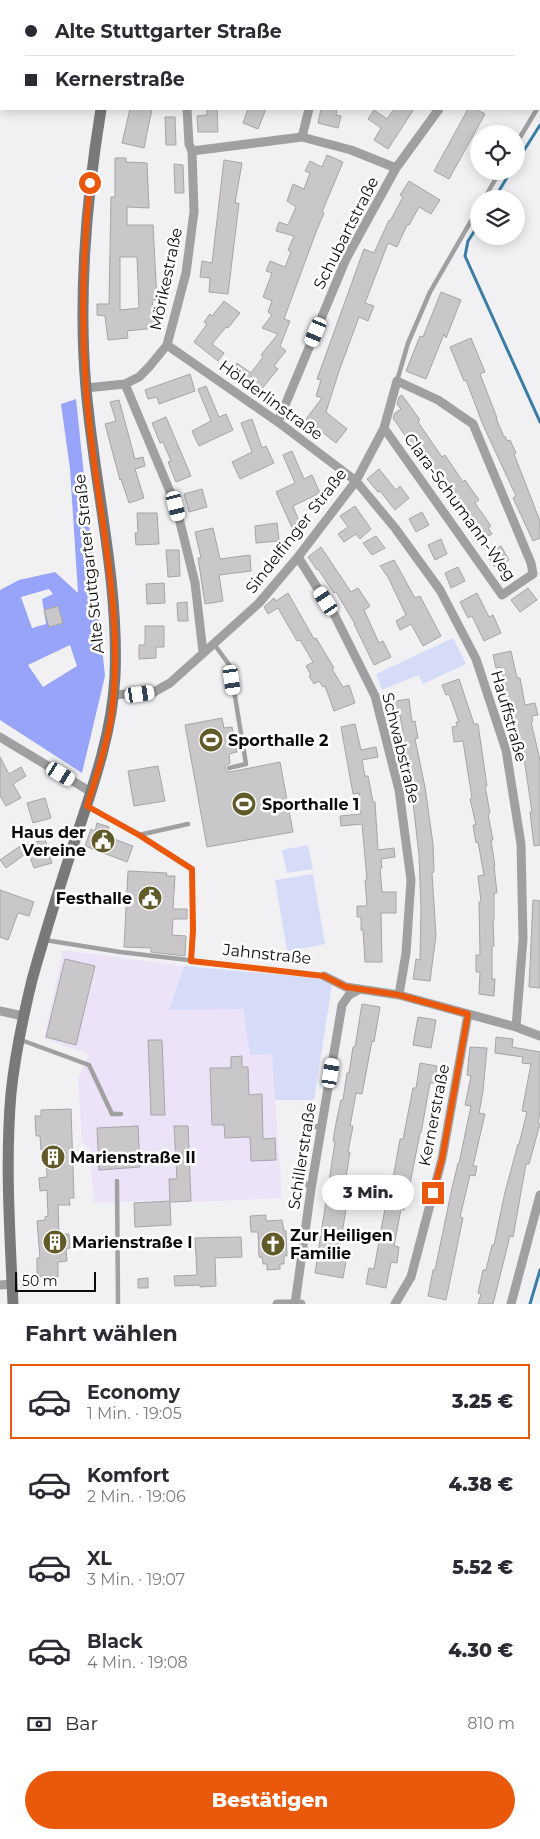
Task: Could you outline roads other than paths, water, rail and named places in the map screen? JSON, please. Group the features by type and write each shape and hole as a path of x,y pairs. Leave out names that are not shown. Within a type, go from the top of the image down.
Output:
{"street":[{"name":"Alte Stuttgarter Straße","path":"13,1304 8,1163 12,1093 19,1039 23,1016 44,939 91,792 110,720 113,695 114,618 86,388 84,336 85,250 90,183 102,110"},
{"name":"Mörikestraße","path":"86,388 125,384 139,377 167,345 186,273 194,212 192,151 189,144 187,110"},
{"path":"302,137 309,110"},
{"name":"Schubartstraße","path":"278,422 346,259 396,168 438,110"},
{"path":"192,151 302,137 351,150 396,168"},
{"name":"Hölderlinstraße","path":"167,345 278,422 356,481"},
{"name":"Sindelfinger Straße","path":"113,695 154,692 170,682 259,603 298,557 356,481 384,428 397,381"},
{"name":"Clara-Schumann-Weg","path":"384,428 502,595 533,574 527,554 473,424 438,400 397,381"},
{"path":"125,384 176,506 195,583 203,652"},
{"name":"Hauffstraße","path":"356,481 395,528 440,590 476,659 506,750 521,844 523,939 516,1027"},
{"name":"Schwabstraße","path":"298,557 335,616 374,696 399,790 410,880 406,953 399,995"},
{"path":"0,737 91,792"},
{"name":"Jahnstraße","path":"324,976 346,987 399,995 516,1027 540,1036"},
{"name":"Schillerstraße","path":"297,1304 311,1189 342,1005 349,995 358,990"},
{"path":"0,1011 23,1016"},
{"name":"Kernerstraße","path":"395,1304 410,1277 442,1159 468,1014"},
{"path":"511,1304 540,1195"},
{"path":"0,1285 12,1284"},
{"path":"277,1304 297,1304"}],"lane":[{"path":"525,130 537,110"},
{"name":"Sindelfinger Straße","path":"397,381 408,343 430,292 470,223"},
{"path":"214,642 230,666 246,764 229,768"},
{"path":"87,806 139,835 192,869 193,930 191,961"},
{"path":"139,835 188,824"},
{"name":"Jahnstraße","path":"44,939 102,950 324,976"},
{"path":"19,1039 89,1065 112,1114 121,1114"},
{"path":"311,1189 299,1176 306,1131 322,1124"},
{"path":"117,1180 118,1304"}],"waterway":[{"path":"525,149 540,125"},
{"path":"499,190 506,180"},
{"path":"470,238 465,256 540,422"},
{"path":"530,1304 540,1270"}],"place":[{"name":"Sporthalle 2","path":"211,740"},
{"name":"Sporthalle 1","path":"244,804"},
{"name":"Haus der Vereine","path":"103,841"},
{"name":"Festhalle","path":"150,898"},
{"name":"Marienstraße II","path":"53,1157"},
{"name":"Marienstraße I","path":"55,1242"},
{"name":"Zur Heiligen Familie","path":"273,1244"}]}
